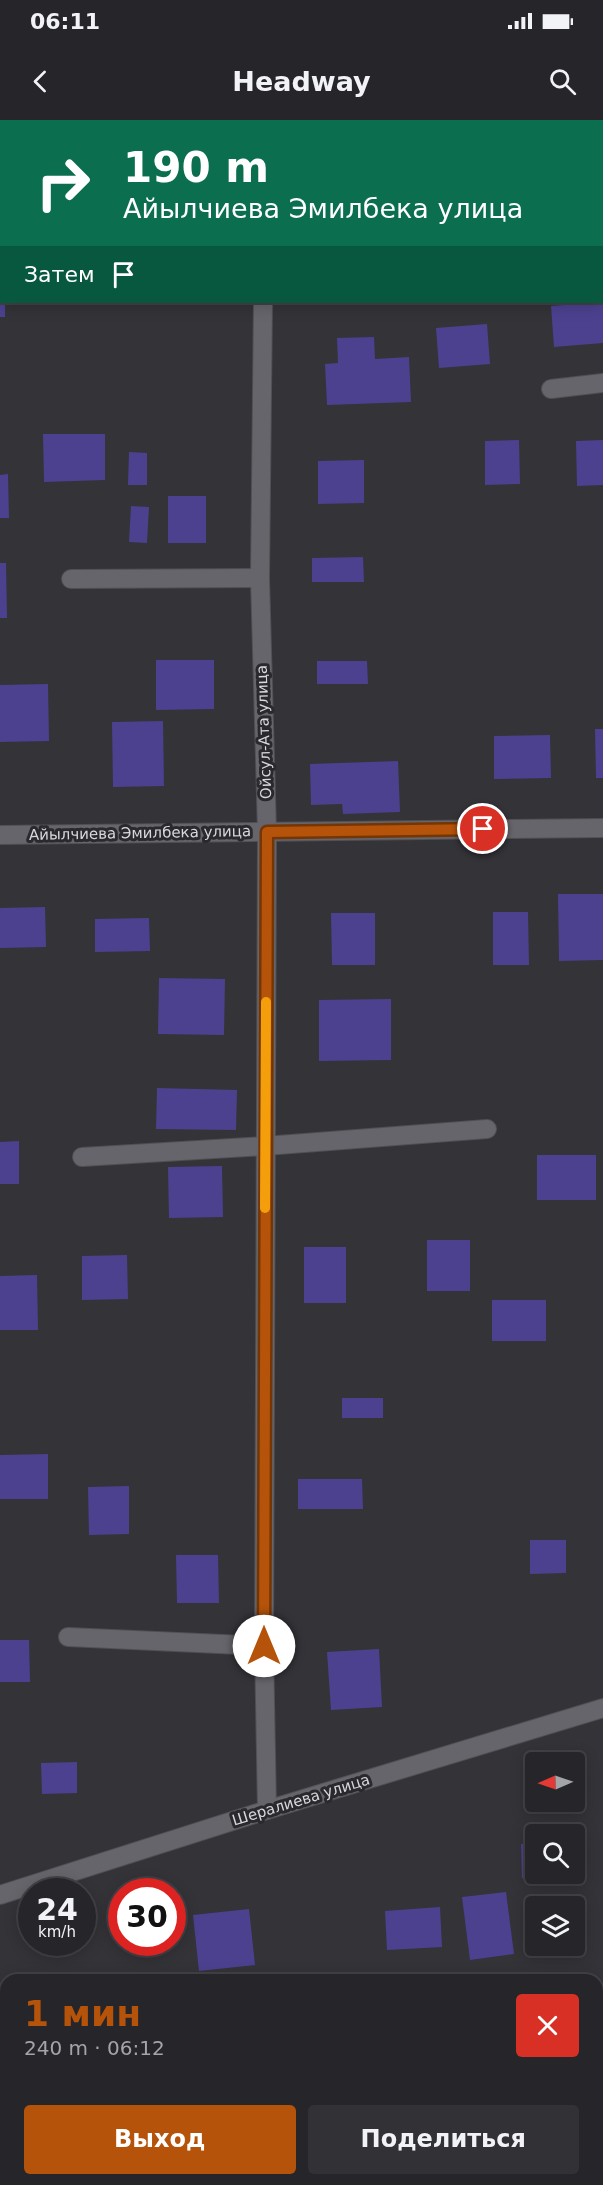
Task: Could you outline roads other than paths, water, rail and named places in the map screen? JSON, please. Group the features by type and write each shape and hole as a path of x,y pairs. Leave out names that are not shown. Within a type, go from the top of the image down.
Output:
{"street":[{"name":"Ойсул-Ата улица","path":"263,303 260,578 267,832 264,1646 267,1810"},
{"path":"550,389 603,383"},
{"path":"71,579 260,578"},
{"name":"Айылчиева Эмилбека улица","path":"0,835 603,828"},
{"path":"82,1157 487,1129"},
{"path":"68,1637 264,1646"},
{"name":"Шералиева улица","path":"0,1894 603,1708"}]}
